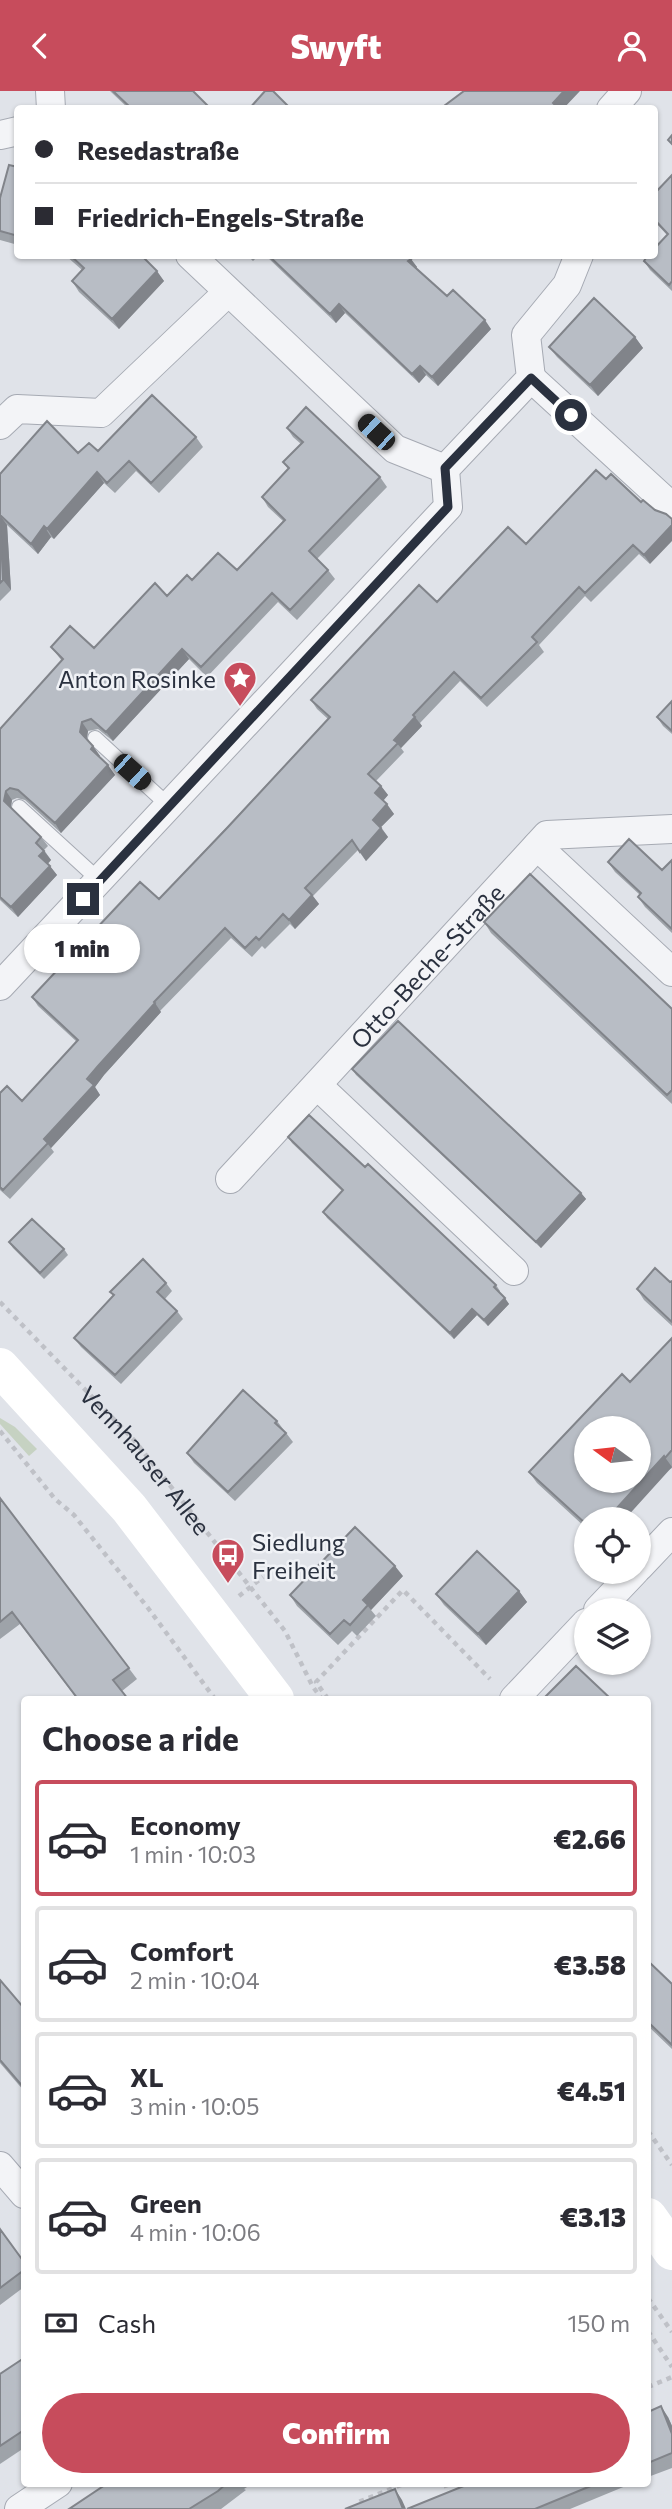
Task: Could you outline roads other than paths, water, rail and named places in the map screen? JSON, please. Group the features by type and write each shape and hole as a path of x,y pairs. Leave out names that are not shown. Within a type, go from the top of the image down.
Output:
{"main road":[{"name":"Vennhauser Allee","path":"1,1369 129,1508 273,1696"},
{"path":"651,2221 672,2251"}],"street":[{"path":"615,105 627,91"},
{"path":"194,259 395,449 445,468"},
{"path":"577,259 567,285 526,334 531,378 672,507"},
{"path":"0,425 16,409 101,413 228,292"},
{"path":"0,986 448,507 445,468 531,378"},
{"name":"Otto-Beche-Straße","path":"230,1179 547,835 672,828"},
{"path":"537,846 672,972"},
{"path":"317,1085 514,1271"},
{"path":"651,1554 672,1532"},
{"path":"609,1598 623,1584"},
{"path":"504,1692 574,1633"},
{"path":"0,2166 21,2190"},
{"path":"19,2509 52,2487"}],"lane":[{"path":"95,738 169,806"},
{"path":"19,807 100,881"}],"place":[{"name":"Anton Rosinke","path":"240,708"},
{"name":"Siedlung Freiheit","path":"228,1585"}]}
